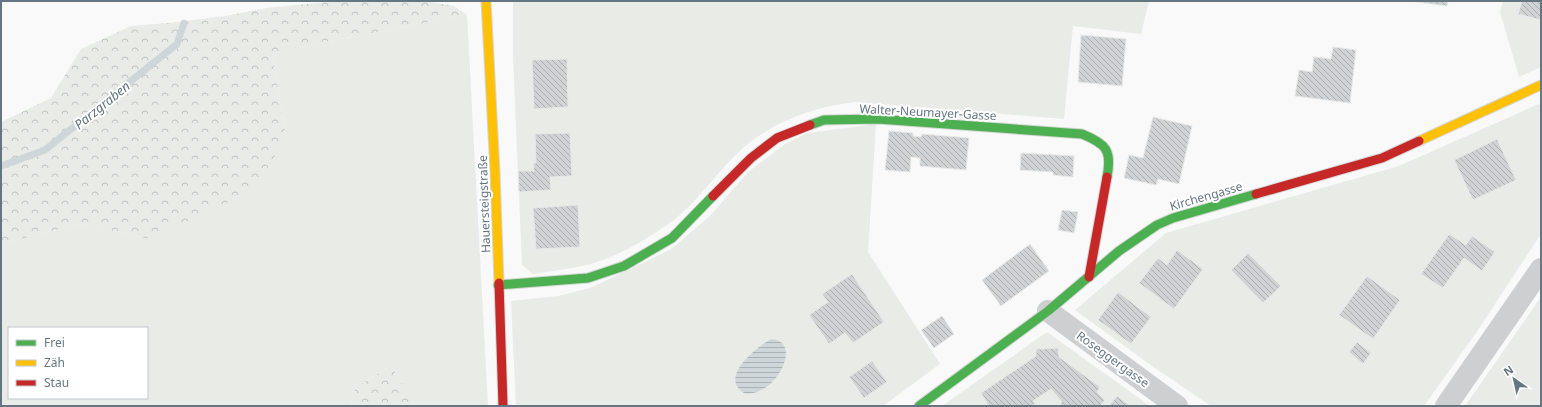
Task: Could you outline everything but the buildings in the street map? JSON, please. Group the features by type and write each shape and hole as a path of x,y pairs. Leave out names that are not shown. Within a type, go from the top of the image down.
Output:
{"street":[{"name":"Hauersteigstraße","path":"486,1 495,172 503,406"},
{"name":"Kirchengasse","path":"919,406 1048,312 1118,251 1157,225 1173,218 1382,158 1541,85"},
{"name":"Walter-Neumayer-Gasse","path":"498,285 588,278 624,266 672,238 751,158 777,138 824,120 878,119 1082,134 1092,138 1104,146 1110,155 1110,163 1089,277"},
{"path":"1446,406 1541,269"},
{"name":"Roseggergasse","path":"1048,312 1177,406"}],"green space":[{"path":"338,1 431,2 454,6 467,15 288,49 273,57 286,138 254,190 150,239 80,224 1,244 1,122 51,98 81,49 131,26 225,16 266,8"},
{"path":"513,1 1149,1 1141,34 1073,26 1064,119 855,102 840,104 809,112 781,123 754,139 718,173 680,215 660,230 637,244 613,256 590,264 569,269 533,274 522,265 513,56"},
{"path":"1503,1 1541,1 1541,67 1519,77 1500,12"},
{"path":"467,15 488,406 417,406 391,366 356,387 350,406 1,406 1,244 80,224 150,239 286,138 273,57 288,49"},
{"path":"1541,103 1541,234 1476,333 1424,406 1211,406 1152,366 1075,310 1166,233 1399,166"},
{"path":"876,124 868,252 940,364 883,406 516,406 511,301 558,296 590,288 670,250 710,216 748,172 785,144 807,133"},
{"path":"1541,297 1541,406 1465,406"},
{"path":"1047,332 1150,406 942,406"},
{"path":"391,366 417,406 350,406 356,387"}],"shaded area":[{"path":"771,339 781,342 785,349 785,359 782,369 775,379 766,387 755,392 744,393 737,386 735,379 737,371 749,355"}],"waterway":[{"name":"Parzgraben","path":"1,166 45,150 177,44 184,23"}],"traffic: fast":[{"path":"810,125 824,120 878,119 1082,134 1097,141 1106,150 1109,161 1107,177"},
{"path":"919,406 1048,311 1119,251 1157,225 1173,218 1256,194"},
{"path":"498,285 588,278 624,266 672,238 713,196"}],"traffic: slow":[{"path":"486,1 499,283"},
{"path":"1419,141 1541,85"}],"traffic: jam":[{"path":"713,196 751,158 777,138 810,125"},
{"path":"1256,194 1382,158 1419,141"},
{"path":"1089,277 1107,177"},
{"path":"499,283 503,406"}]}
